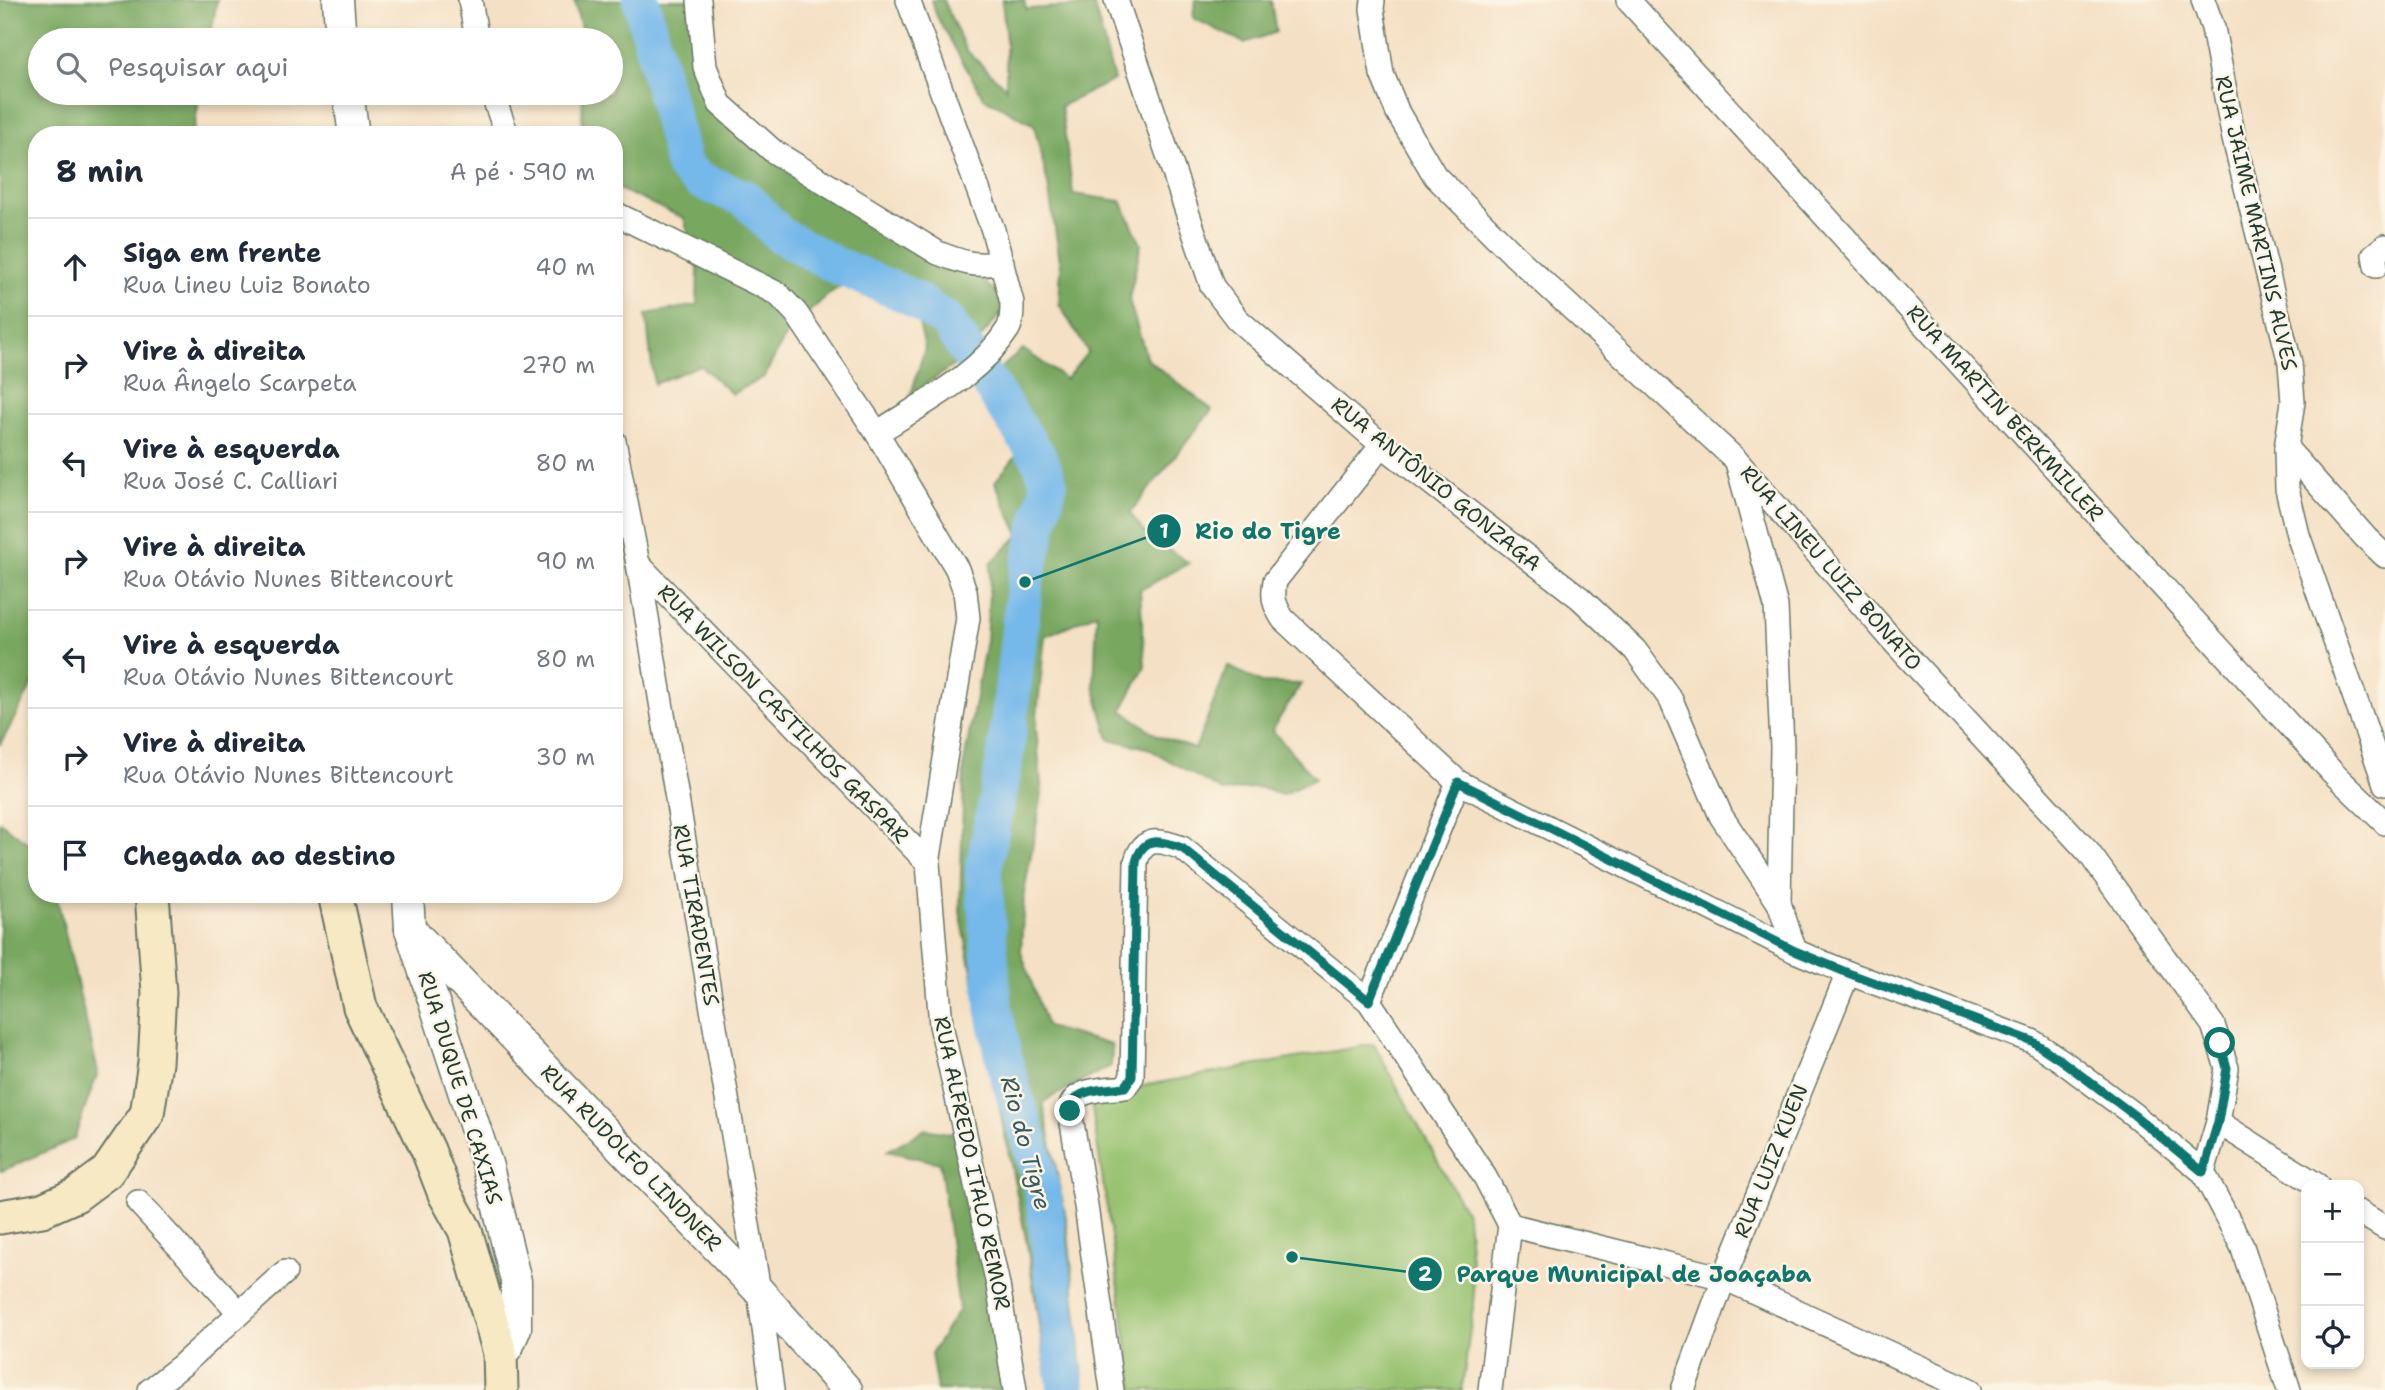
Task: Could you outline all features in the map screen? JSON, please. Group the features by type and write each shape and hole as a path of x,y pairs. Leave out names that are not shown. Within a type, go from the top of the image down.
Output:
{"main road":[{"path":"0,1217 42,1210 76,1195 107,1171 147,1114 155,1063 159,993 153,903"},
{"path":"337,903 360,1007 422,1138 445,1194 450,1229 491,1342 501,1390"},
{"path":"485,1390 484,1364 491,1342"}],"street":[{"path":"338,0 340,28"},
{"path":"470,0 475,28"},
{"path":"699,0 705,67 720,104 745,128 773,150 938,253 965,264 986,266 1002,262"},
{"path":"877,433 974,370 1010,327 1012,303 993,230 908,0"},
{"name":"RUA ANTÔNIO GONZAGA","path":"1115,0 1212,286 1237,319 1382,445 1580,598 1635,650 1671,700 1721,816 1779,904 1795,951"},
{"name":"RUA LINEU LUIZ BONATO","path":"1373,0 1382,74 1398,113 1435,176 1515,256 1737,460 1896,644 2097,863 2213,1025 2227,1068 2218,1122 2203,1172"},
{"name":"RUA MARTIN BERKMILLER","path":"1628,0 2333,773 2385,823"},
{"name":"RUA JAIME MARTINS ALVES","path":"2203,0 2213,28 2234,139 2290,363 2293,402 2286,447 2287,489 2298,535 2385,785"},
{"path":"350,105 353,126"},
{"path":"496,105 504,126"},
{"name":"RUA ALFREDO ITALO REMOR","path":"623,217 778,294 796,313 877,433 957,569 965,591 968,618 928,863 941,1025 998,1285 1015,1390"},
{"path":"1382,445 1275,581 1272,596 1283,619 1458,782 1795,951 2032,1041 2134,1115 2203,1172 2242,1246 2289,1390"},
{"path":"2286,447 2385,556"},
{"path":"1737,460 1776,606 1782,747 1779,904"},
{"name":"RUA TIRADENTES","path":"623,486 759,1291 772,1390"},
{"name":"RUA WILSON CASTILHOS GASPAR","path":"638,564 928,863"},
{"path":"1369,1001 1458,782"},
{"path":"1112,1390 1070,1111 1071,1102 1078,1094 1125,1087 1132,1077 1136,862 1139,852 1146,844 1156,841 1182,848 1369,1001 1485,1177 1510,1226 1490,1390"},
{"name":"RUA DUQUE DE CAXIAS","path":"409,903 410,929 488,1167 516,1281 516,1328 508,1347 491,1342"},
{"name":"RUA RUDOLFO LINDNER","path":"410,929 759,1291 847,1390"},
{"name":"RUA LUIZ KUEN","path":"1684,1390 1724,1278 1848,973"},
{"path":"2218,1122 2310,1180"},
{"path":"138,1202 239,1312"},
{"path":"2364,1215 2385,1228"},
{"path":"1510,1226 1724,1278 1970,1390"},
{"path":"150,1390 181,1366 285,1272"}],"green space":[{"path":"0,0 217,0 212,28 28,28 28,105 198,105 194,126 28,126 28,693 0,745"},
{"path":"574,0 690,0 711,101 860,206 982,280 999,295 1003,311 963,359 911,394 925,348 917,315 854,279 830,293 788,331 764,377 732,394 700,365 654,384 646,314 697,305 698,270 684,218 623,191 623,126 581,126 583,105 623,105 623,28 581,28"},
{"path":"931,0 943,0 966,50 1006,88 1002,0 1024,0 1026,9 1094,5 1114,80 1061,106 1073,194 1121,201 1141,244 1129,300 1147,359 1212,410 1130,513 1148,536 1189,563 1140,590 1145,667 1122,710 1158,736 1195,749 1228,666 1261,683 1301,684 1272,730 1315,779 1282,795 1258,787 1224,792 1147,748 1109,739 1094,686 1097,613 1045,636 1036,727 1042,794 1024,893 1021,952 1047,1027 1112,1045 1111,1066 1043,1102 1067,1224 1084,1390 1049,1390 1027,1244 960,912 964,763 986,640 991,563 1019,535 995,482 1018,453 980,386 1023,349 1066,379 1088,352 1059,304 1061,267 1048,185 1034,125 983,97 937,17"},
{"path":"1195,0 1271,0 1276,32 1244,43 1193,18"},
{"path":"0,822 28,843 28,903 58,903 98,1072 74,1139 0,1171"},
{"path":"1374,1044 1467,1215 1474,1299 1462,1390 1134,1390 1090,1095"},
{"path":"925,1129 961,1135 1012,1390 937,1390 931,1354 959,1309 940,1163 887,1151"}],"waterway":[{"name":"Rio do Tigre","path":"641,0 684,167 699,180 746,199 780,235 835,265 911,297 947,321 1039,458 1049,483 1025,582 1005,757 983,871 994,1009 1007,1072 1033,1152 1044,1200 1066,1390"}],"place":[{"name":"Rio do Tigre","path":"1025,582"},
{"name":"Parque Municipal de Joaçaba","path":"1292,1257"}],"route":[{"path":"1070,1111 1071,1102 1078,1094 1125,1087 1132,1077 1136,862 1139,852 1146,844 1156,841 1182,848 1369,1001 1458,782 1795,951 2032,1041 2134,1115 2203,1172 2218,1122 2227,1068 2220,1043"}]}
